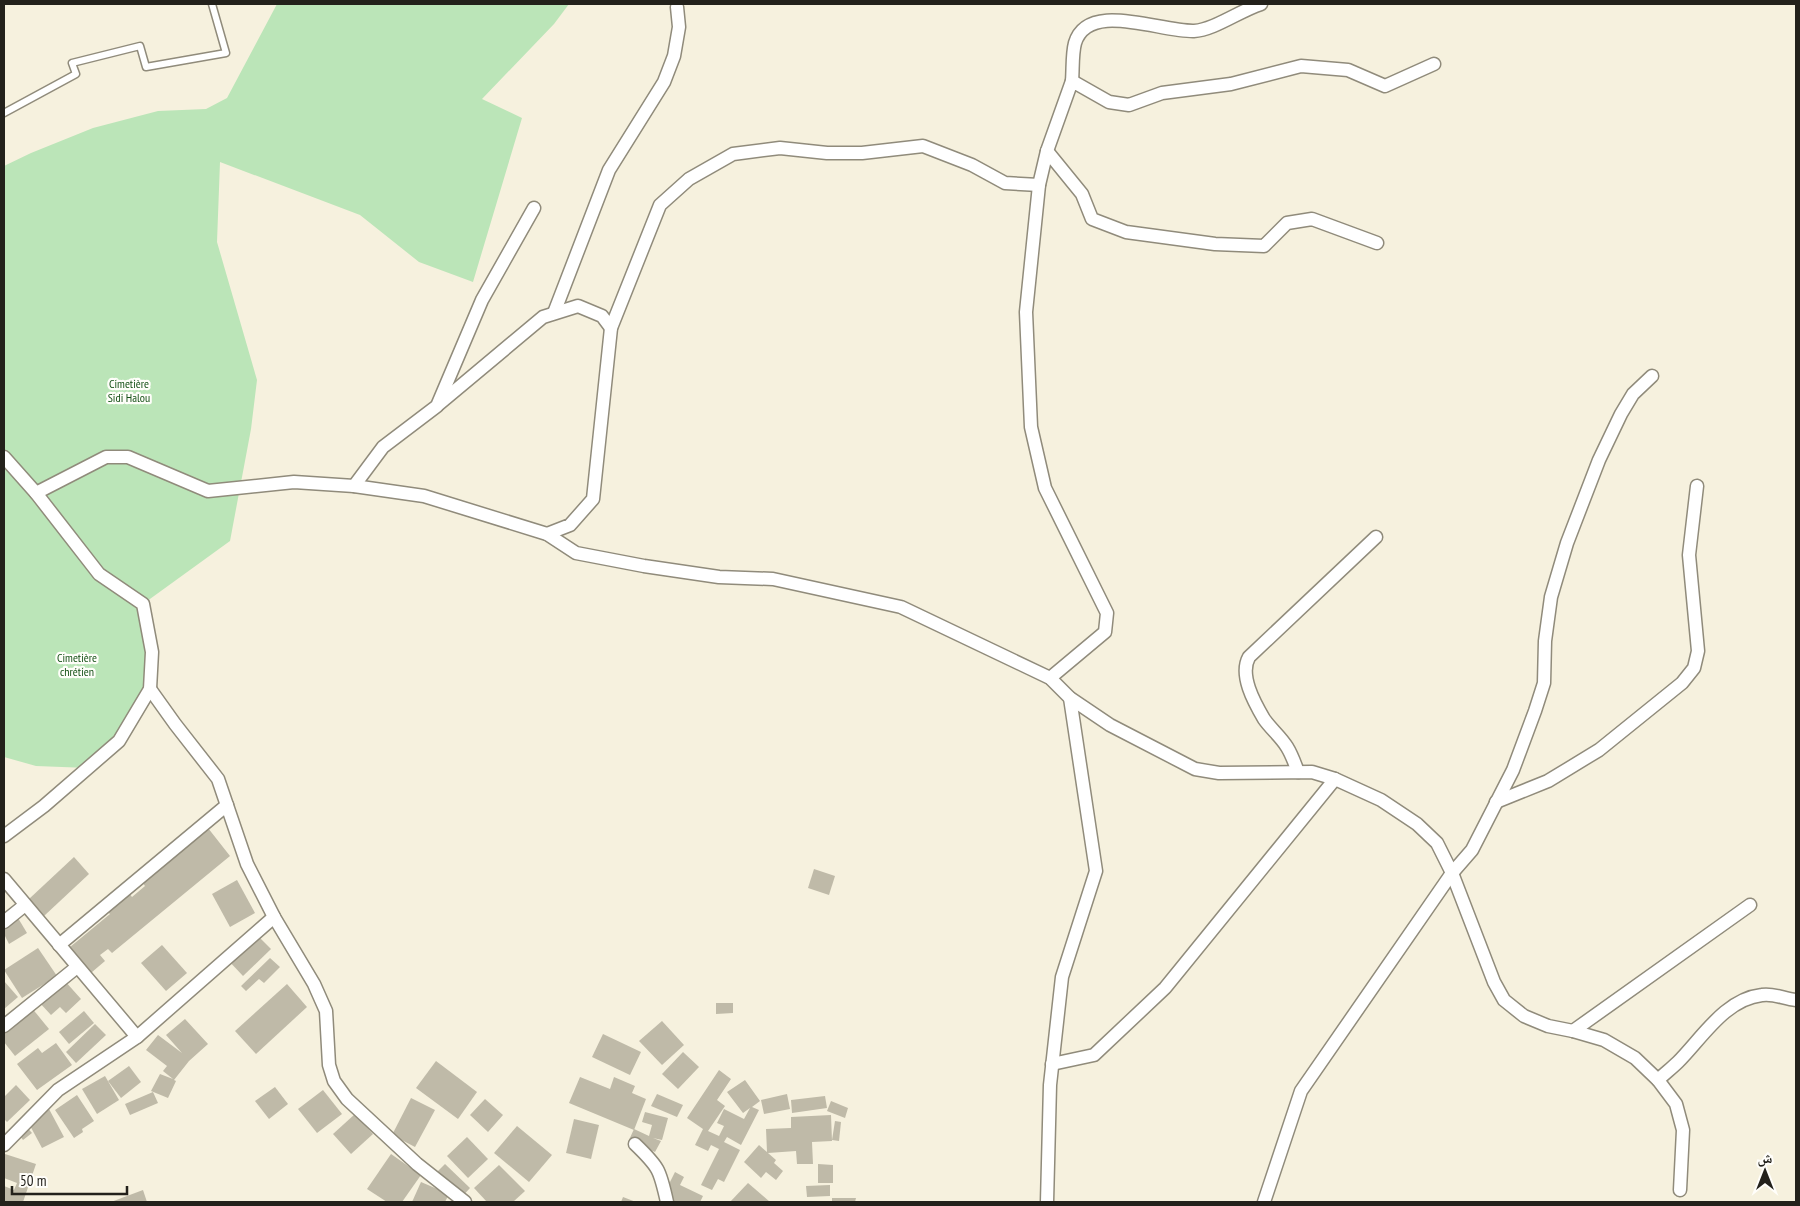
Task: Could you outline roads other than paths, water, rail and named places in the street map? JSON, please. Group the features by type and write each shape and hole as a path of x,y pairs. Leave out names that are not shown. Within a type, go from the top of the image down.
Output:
{"street":[{"path":"1050,678 1105,632 1107,613 1045,488 1031,427 1026,312 1039,185 1047,151 1072,81 1075,42 1081,28 1090,20 1110,15 1124,16 1178,30 1196,31 1210,27 1261,4"},
{"path":"554,314 609,170 664,82 674,56 679,27 677,7"},
{"path":"1072,81 1109,102 1129,105 1162,93 1231,84 1301,66 1348,70 1384,86 1434,64"},
{"path":"547,534 570,525 593,499 611,328 660,205 689,179 733,154 780,148 827,153 862,153 922,146 972,165 1004,183 1039,185"},
{"path":"1047,151 1082,194 1092,218 1126,232 1215,244 1264,246 1287,223 1312,218 1378,243"},
{"path":"437,406 482,300 534,208"},
{"path":"354,486 383,447 437,406 543,317 578,306 602,316 611,328"},
{"path":"1264,1202 1301,1091 1452,874 1472,850 1513,770 1544,683 1545,641 1551,597 1567,543 1599,460 1621,414 1634,394 1652,376"},
{"path":"4,457 36,493 99,574 143,604 152,652 150,688 119,742 44,806 4,836"},
{"path":"36,493 106,457 128,457 208,491 294,482 354,486 424,496 547,534 576,553 644,566 719,577 772,579 901,607 1050,678 1070,698 1110,725 1195,769 1219,774 1312,772 1335,779 1381,800 1417,824 1437,843 1452,874 1494,982 1504,1000 1524,1016 1548,1026 1604,1040 1634,1058 1658,1080 1676,1104 1683,1130 1680,1190"},
{"path":"1496,802 1548,781 1599,750 1682,683 1694,668 1698,651 1697,622 1692,595 1689,556 1697,486"},
{"path":"1298,772 1286,746 1265,720 1249,687 1244,672 1246,663 1249,657 1376,537"},
{"path":"150,688 175,724 218,779 247,864 274,917 314,984 326,1011 329,1065 334,1081 347,1099 417,1164 465,1202"},
{"path":"1047,1202 1050,1085 1062,977 1096,871 1070,698"},
{"path":"1052,1064 1094,1055 1165,988 1335,779"},
{"path":"59,945 227,805"},
{"path":"4,879 137,1037"},
{"path":"4,922 25,905"},
{"path":"1573,1031 1750,905"},
{"path":"4,1145 58,1090 137,1037 274,917"},
{"path":"4,1026 77,967"},
{"path":"1658,1080 1678,1062 1723,1013 1742,1001 1760,995 1775,994 1796,1000"},
{"path":"635,1144 652,1160 661,1174 667,1202"}],"lane":[{"path":"4,113 76,74 72,63 140,46 146,67 226,53 212,4"}],"park label":[{"name":"Cimetière Sidi Halou","path":"129,390"},
{"name":"Cimetière chrétien","path":"77,664"}]}
